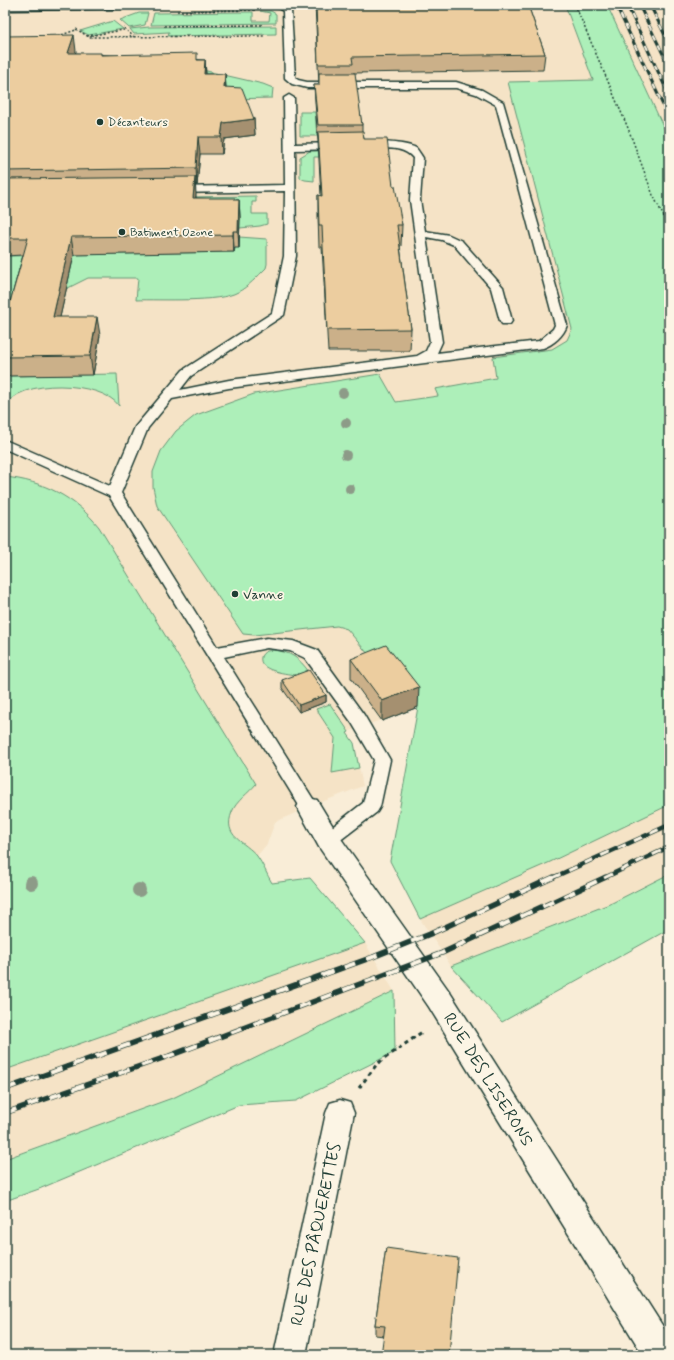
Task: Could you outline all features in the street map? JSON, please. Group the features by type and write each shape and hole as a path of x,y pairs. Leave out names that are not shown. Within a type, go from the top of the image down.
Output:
{"street":[{"name":"RUE DES LISERONS","path":"309,807 328,840 448,1014 662,1355"},
{"name":"RUE DES PÂQUERETTES","path":"290,1355 340,1112"}],"lane":[{"path":"5,7 156,5"},
{"path":"168,396 229,384 543,344 559,331 561,325 500,104 493,98 474,90 456,85 332,86 307,85 295,82 290,78 287,10 277,5"},
{"path":"114,493 142,427 187,373 278,315 290,256 291,188 289,98"},
{"path":"290,147 377,145 400,146 412,150 418,158 415,200 436,342 431,353 420,359"},
{"path":"160,190 291,188"},
{"path":"420,233 445,237 458,243 496,287 506,321"},
{"path":"5,444 114,493 309,807"},
{"path":"213,653 267,643 293,646 311,654 358,719 382,760 371,807 328,840"}],"path":[{"path":"575,5 628,128 653,195 669,228"},
{"path":"175,11 287,10"},
{"path":"164,26 288,25"},
{"path":"57,40 59,36 84,27"},
{"path":"87,36 133,28"},
{"path":"76,29 89,37 288,35"},
{"path":"340,1112 377,1064 448,1014"}],"shaded area":[{"path":"5,5 565,5 593,80 669,252 418,707 347,732 354,743 363,786 275,822 267,844 257,856 272,883 5,975"},
{"path":"607,5 662,5 669,18 669,139"},
{"path":"669,805 669,874 612,903 451,966 420,919 548,863"},
{"path":"365,943 394,991 175,1097 5,1159 5,1048 138,1003"}],"green space":[{"path":"565,5 607,5 669,139 669,805 548,863 420,919 390,861 418,707 379,667 347,629 337,626 254,635 243,634 157,506 153,487 153,472 161,451 176,431 196,415 254,394 380,374 396,402 438,396 435,389 496,378 493,357 552,349 567,340 572,329 508,82 593,80"},
{"path":"260,11 271,11 276,14 276,23 151,25 154,13 253,12 253,21 269,21 270,13"},
{"path":"139,13 148,13 145,25 129,28 120,20"},
{"path":"113,21 123,29 89,35 80,31"},
{"path":"276,26 276,34 168,36 169,32 134,34 130,29 149,27"},
{"path":"198,69 263,84 273,88 272,98 230,99"},
{"path":"300,112 315,112 317,136 300,136"},
{"path":"310,151 338,151 322,157 314,157 314,181 300,178 300,157"},
{"path":"256,196 256,202 252,202 252,214 267,214 267,224 240,228 57,199"},
{"path":"239,237 267,239 267,264 266,268 242,290 229,295 217,298 188,300 136,300 138,278 88,278 66,289 68,282 17,304 5,305 5,256 234,252"},
{"path":"117,374 119,406 110,398 96,391 79,387 60,386 42,387 25,391 12,398 5,408 5,376"},
{"path":"5,477 32,482 57,492 80,507 99,527 256,784 232,812 230,827 232,833 257,856 272,883 310,878 365,943 5,1070"},
{"path":"273,650 285,652 294,656 309,672 295,677 294,675 268,668 261,662 261,657 264,652"},
{"path":"330,704 349,732 347,733 354,743 359,768 332,773 335,738 316,709"},
{"path":"669,874 669,929 502,1022 451,966 612,903"},
{"path":"394,991 395,1052 296,1101 239,1105 39,1189 5,1201 5,1159 175,1097"}],"building":[{"path":"316,5 528,5 545,54 352,57 353,64 318,64"},
{"name":"Décanteurs","path":"74,35 68,53 101,53 101,55 197,53 197,60 205,60 204,74 225,74 224,87 242,88 254,119 223,123 221,137 198,137 196,168 5,171 5,36"},
{"path":"319,73 355,73 362,125 318,125 314,85 319,85"},
{"path":"363,131 364,139 387,139 393,186 395,186 402,225 397,225 411,329 327,330 322,226 319,226 318,195 322,196 318,132"},
{"path":"195,177 193,198 235,198 235,200 239,200 238,231 233,231 233,235 71,237 53,317 97,317 90,356 5,357 5,320 28,238 5,238 5,179"},
{"path":"386,645 419,687 382,701 351,659"},
{"path":"309,670 326,695 299,705 282,680"},
{"path":"386,1248 458,1258 449,1355 381,1355 385,1326 375,1325"}],"railway":[{"path":"616,5 669,118"},
{"path":"627,5 669,95"},
{"path":"639,5 669,66"},
{"path":"650,5 669,43"},
{"path":"552,878 669,825"},
{"path":"604,878 669,847"},
{"path":"5,1089 373,957 430,934 554,877"},
{"path":"5,1113 169,1056 442,953 606,877"}],"place":[{"name":"Décanteurs","path":"100,122"},
{"name":"Batiment Ozone","path":"122,232"},
{"name":"Vanne","path":"235,594"}]}
